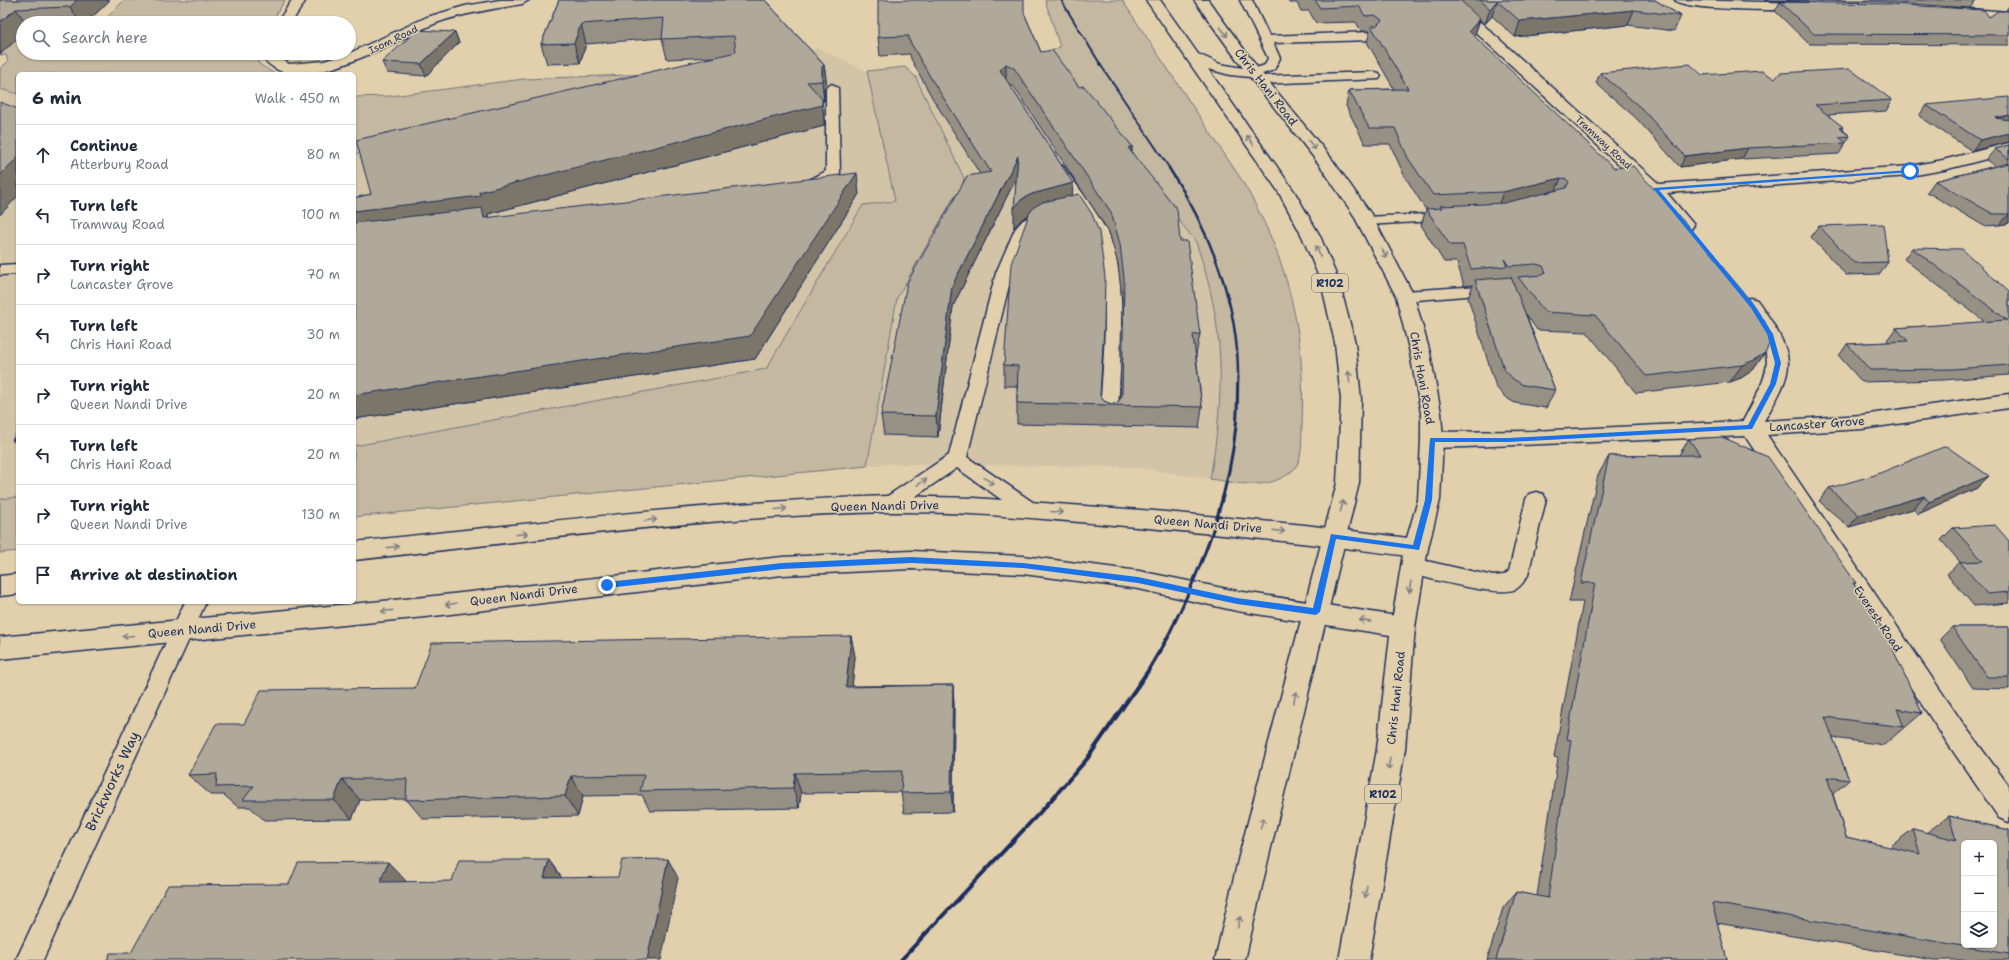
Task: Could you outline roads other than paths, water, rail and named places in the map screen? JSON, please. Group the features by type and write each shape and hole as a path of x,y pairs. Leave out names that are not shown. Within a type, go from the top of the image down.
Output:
{"main road":[{"path":"289,16 299,0"},
{"name":"Isom Road","path":"356,56 432,20 467,10 522,0"},
{"name":"R102","path":"1153,0 1286,191 1311,236 1330,282 1345,344 1351,399 1348,483 1253,860 1230,960"},
{"name":"Chris Hani Road","path":"1201,0 1257,77 1325,161 1366,221 1405,296 1420,353 1430,406 1432,440 1429,500 1415,557 1403,627 1391,749 1354,960"},
{"name":"Tramway Road","path":"1448,0 1655,189 1694,236"},
{"path":"1682,0 1732,6 1818,7"},
{"path":"1943,11 2009,16"},
{"path":"1193,57 1214,68 1257,77"},
{"name":"Isom Road","path":"273,60 282,67 300,68 324,66 346,60"},
{"path":"1655,189 1910,171 1944,165 2009,148"},
{"path":"1738,289 1753,307 1770,334 1778,363 1773,384 1750,427"},
{"name":"Lancaster Grove","path":"1432,440 1509,440 1750,427 1799,427 1843,423 2009,401"},
{"name":"Everest Road","path":"1750,427 1955,733 2009,809"},
{"name":"Queen Nandi Drive","path":"356,551 670,518 795,508 890,504 1004,507 1334,536 1415,557"},
{"name":"Queen Nandi Drive","path":"0,648 425,607 782,566 911,560 1030,566 1138,580 1237,601 1316,612 1403,627"},
{"path":"0,586 16,584"}],"lane":[{"path":"1246,0 1274,58 1270,67 1257,77"},
{"path":"1266,40 1371,36"},
{"path":"1257,77 1375,76"},
{"path":"794,188 809,186 820,182 832,173 832,88"},
{"path":"1049,154 1071,209 1100,233 1109,264 1113,298 1109,417"},
{"path":"890,504 957,459 1004,273 1020,232 1028,223 1037,218 1071,209"},
{"path":"1366,221 1465,216"},
{"path":"0,270 16,269"},
{"path":"1405,296 1514,289"},
{"path":"957,459 1030,510"},
{"path":"1415,557 1493,584 1509,583 1518,575 1536,498"},
{"name":"Brickworks Way","path":"29,960 181,631 195,604"}],"railway":[{"path":"1061,0 1102,67 1170,169"},
{"path":"1169,168 1197,216 1209,241 1219,268 1233,322 1237,350 1238,378"},
{"path":"1167,638 1202,561 1220,509 1227,482 1237,420 1238,378"},
{"path":"901,960 1045,807 1087,759 1148,671 1168,637"}]}
